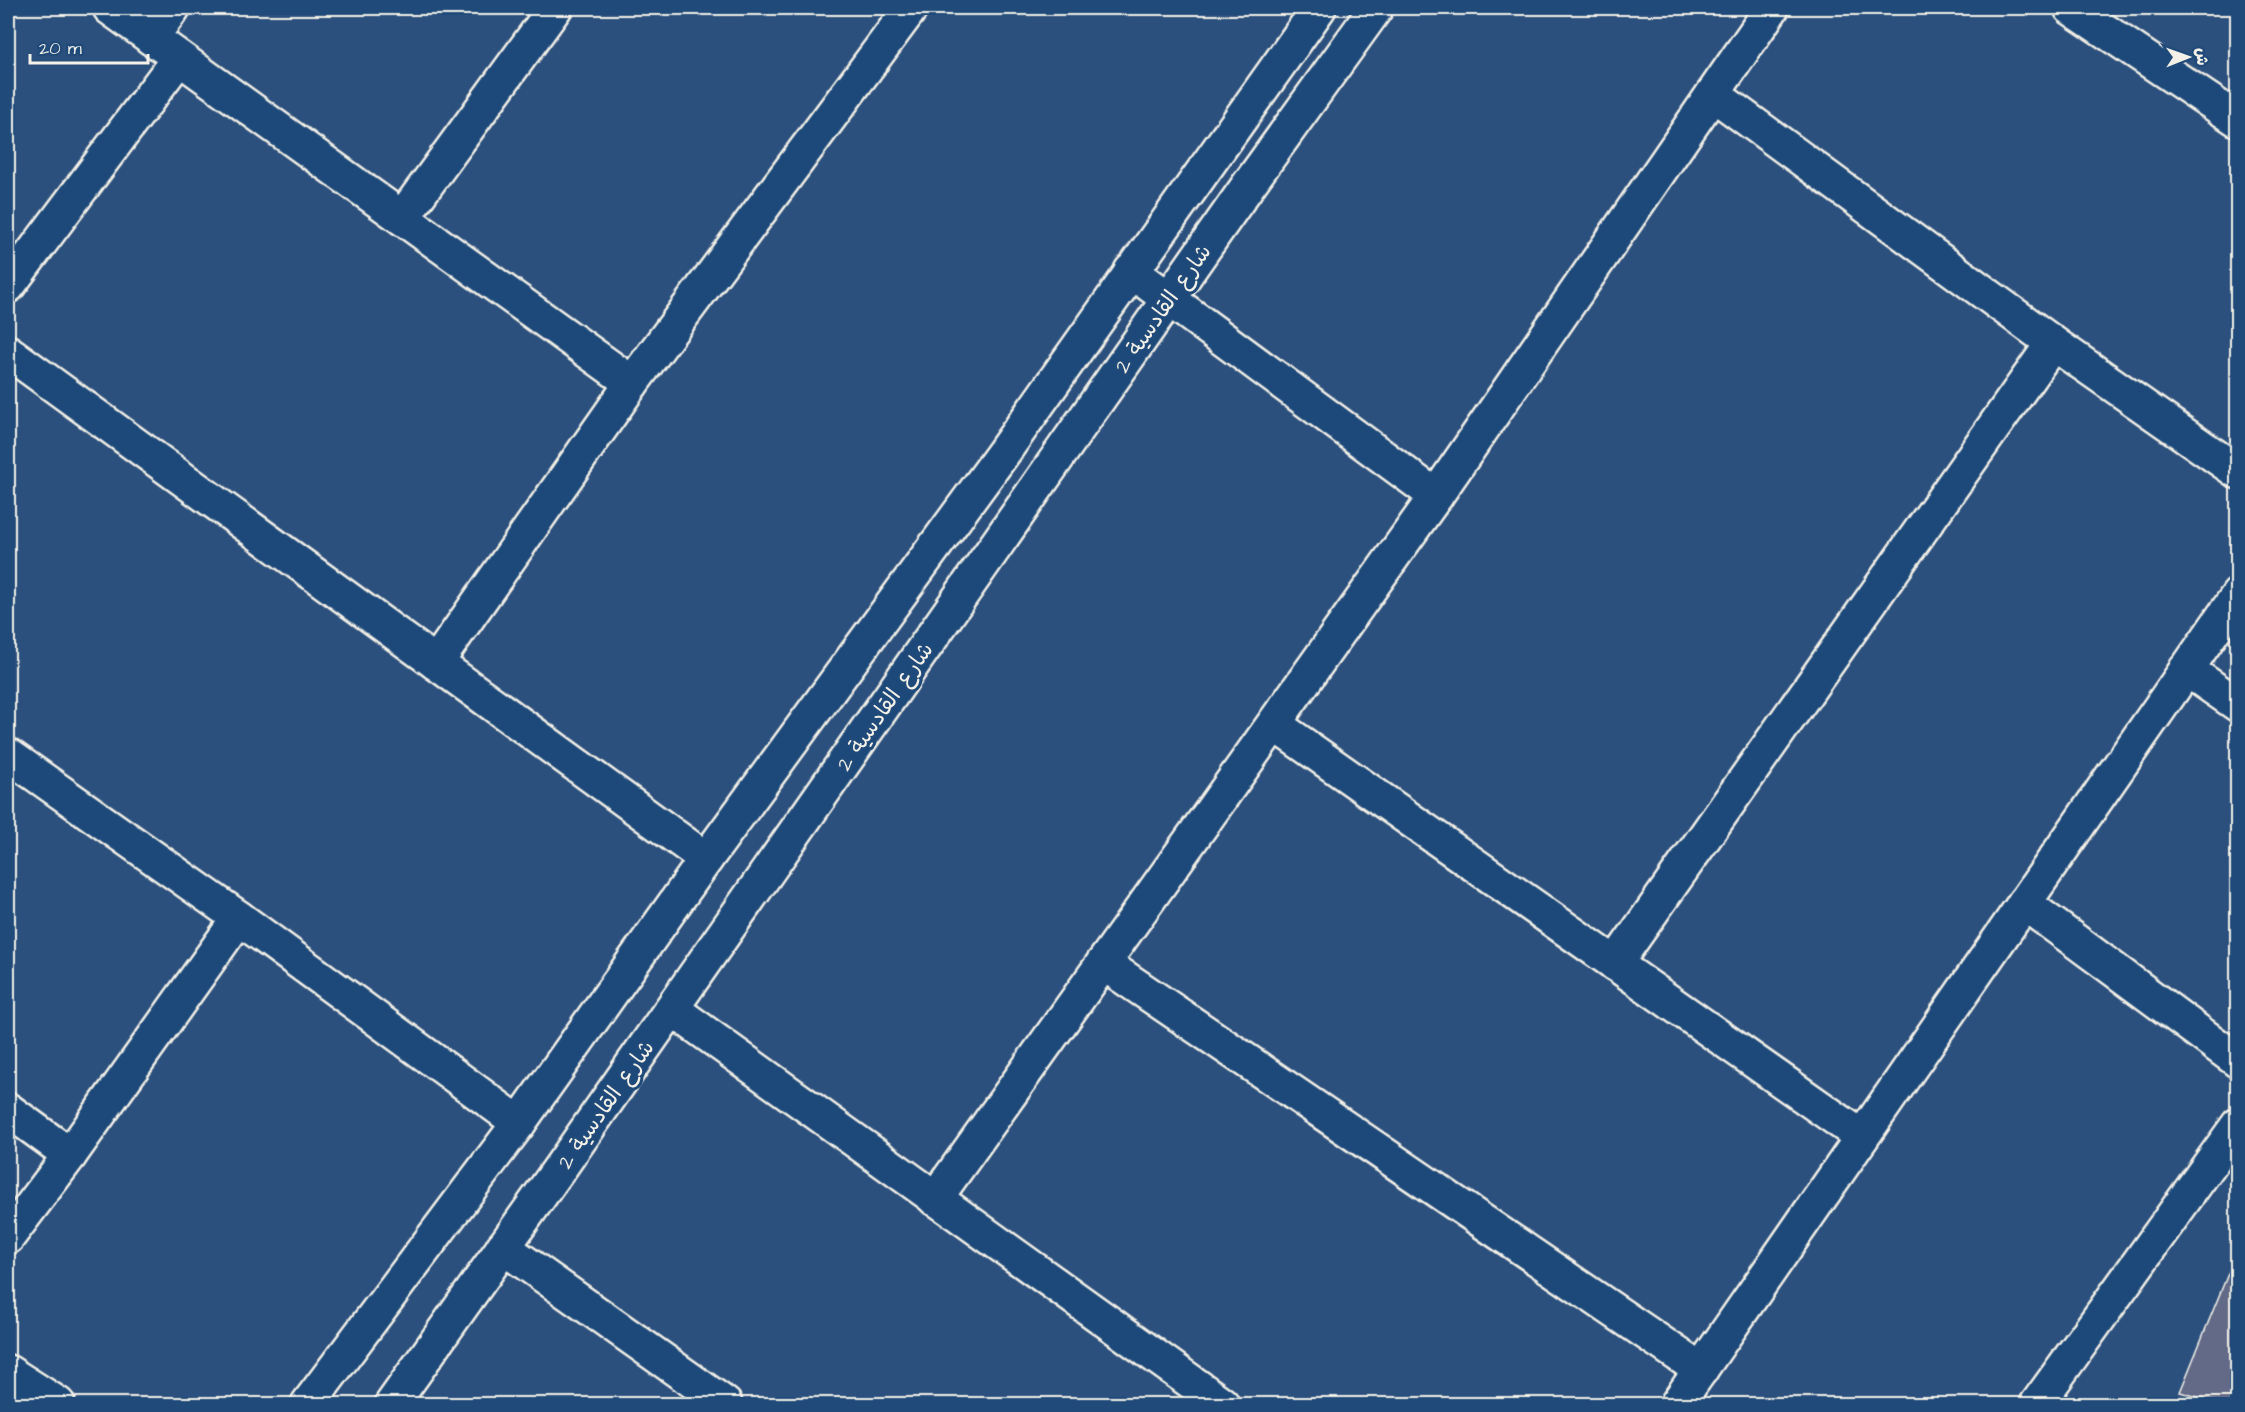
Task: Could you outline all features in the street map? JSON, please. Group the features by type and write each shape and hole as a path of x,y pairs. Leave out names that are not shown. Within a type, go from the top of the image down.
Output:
{"street":[{"path":"110,8 632,383"},
{"path":"151,38 173,8"},
{"path":"402,218 555,8"},
{"path":"436,663 632,383 911,8"},
{"path":"308,1404 519,1123 706,859 994,465 1319,8"},
{"name":"شارع القادسية 2","path":"392,1404 672,1009 1168,299 1376,8"},
{"path":"935,1199 1436,496 1772,8"},
{"path":"2071,8 2238,120"},
{"path":"8,286 179,58"},
{"path":"1713,94 2053,343 2238,472"},
{"path":"1131,271 1436,496"},
{"path":"1615,964 2053,343"},
{"path":"8,352 706,859"},
{"path":"1677,1404 2238,595"},
{"path":"2186,669 2238,705"},
{"path":"1274,724 1862,1137"},
{"path":"8,755 239,918 519,1123"},
{"path":"2024,903 2238,1061"},
{"path":"8,1237 239,918"},
{"path":"1103,963 1701,1370"},
{"path":"672,1009 1212,1401"},
{"path":"8,1110 69,1155"},
{"path":"2037,1404 2238,1125"},
{"path":"503,1246 725,1404"},
{"path":"8,1372 58,1404"}],"building":[{"path":"2238,1249 2238,1404 2223,1404 2180,1392"}]}
